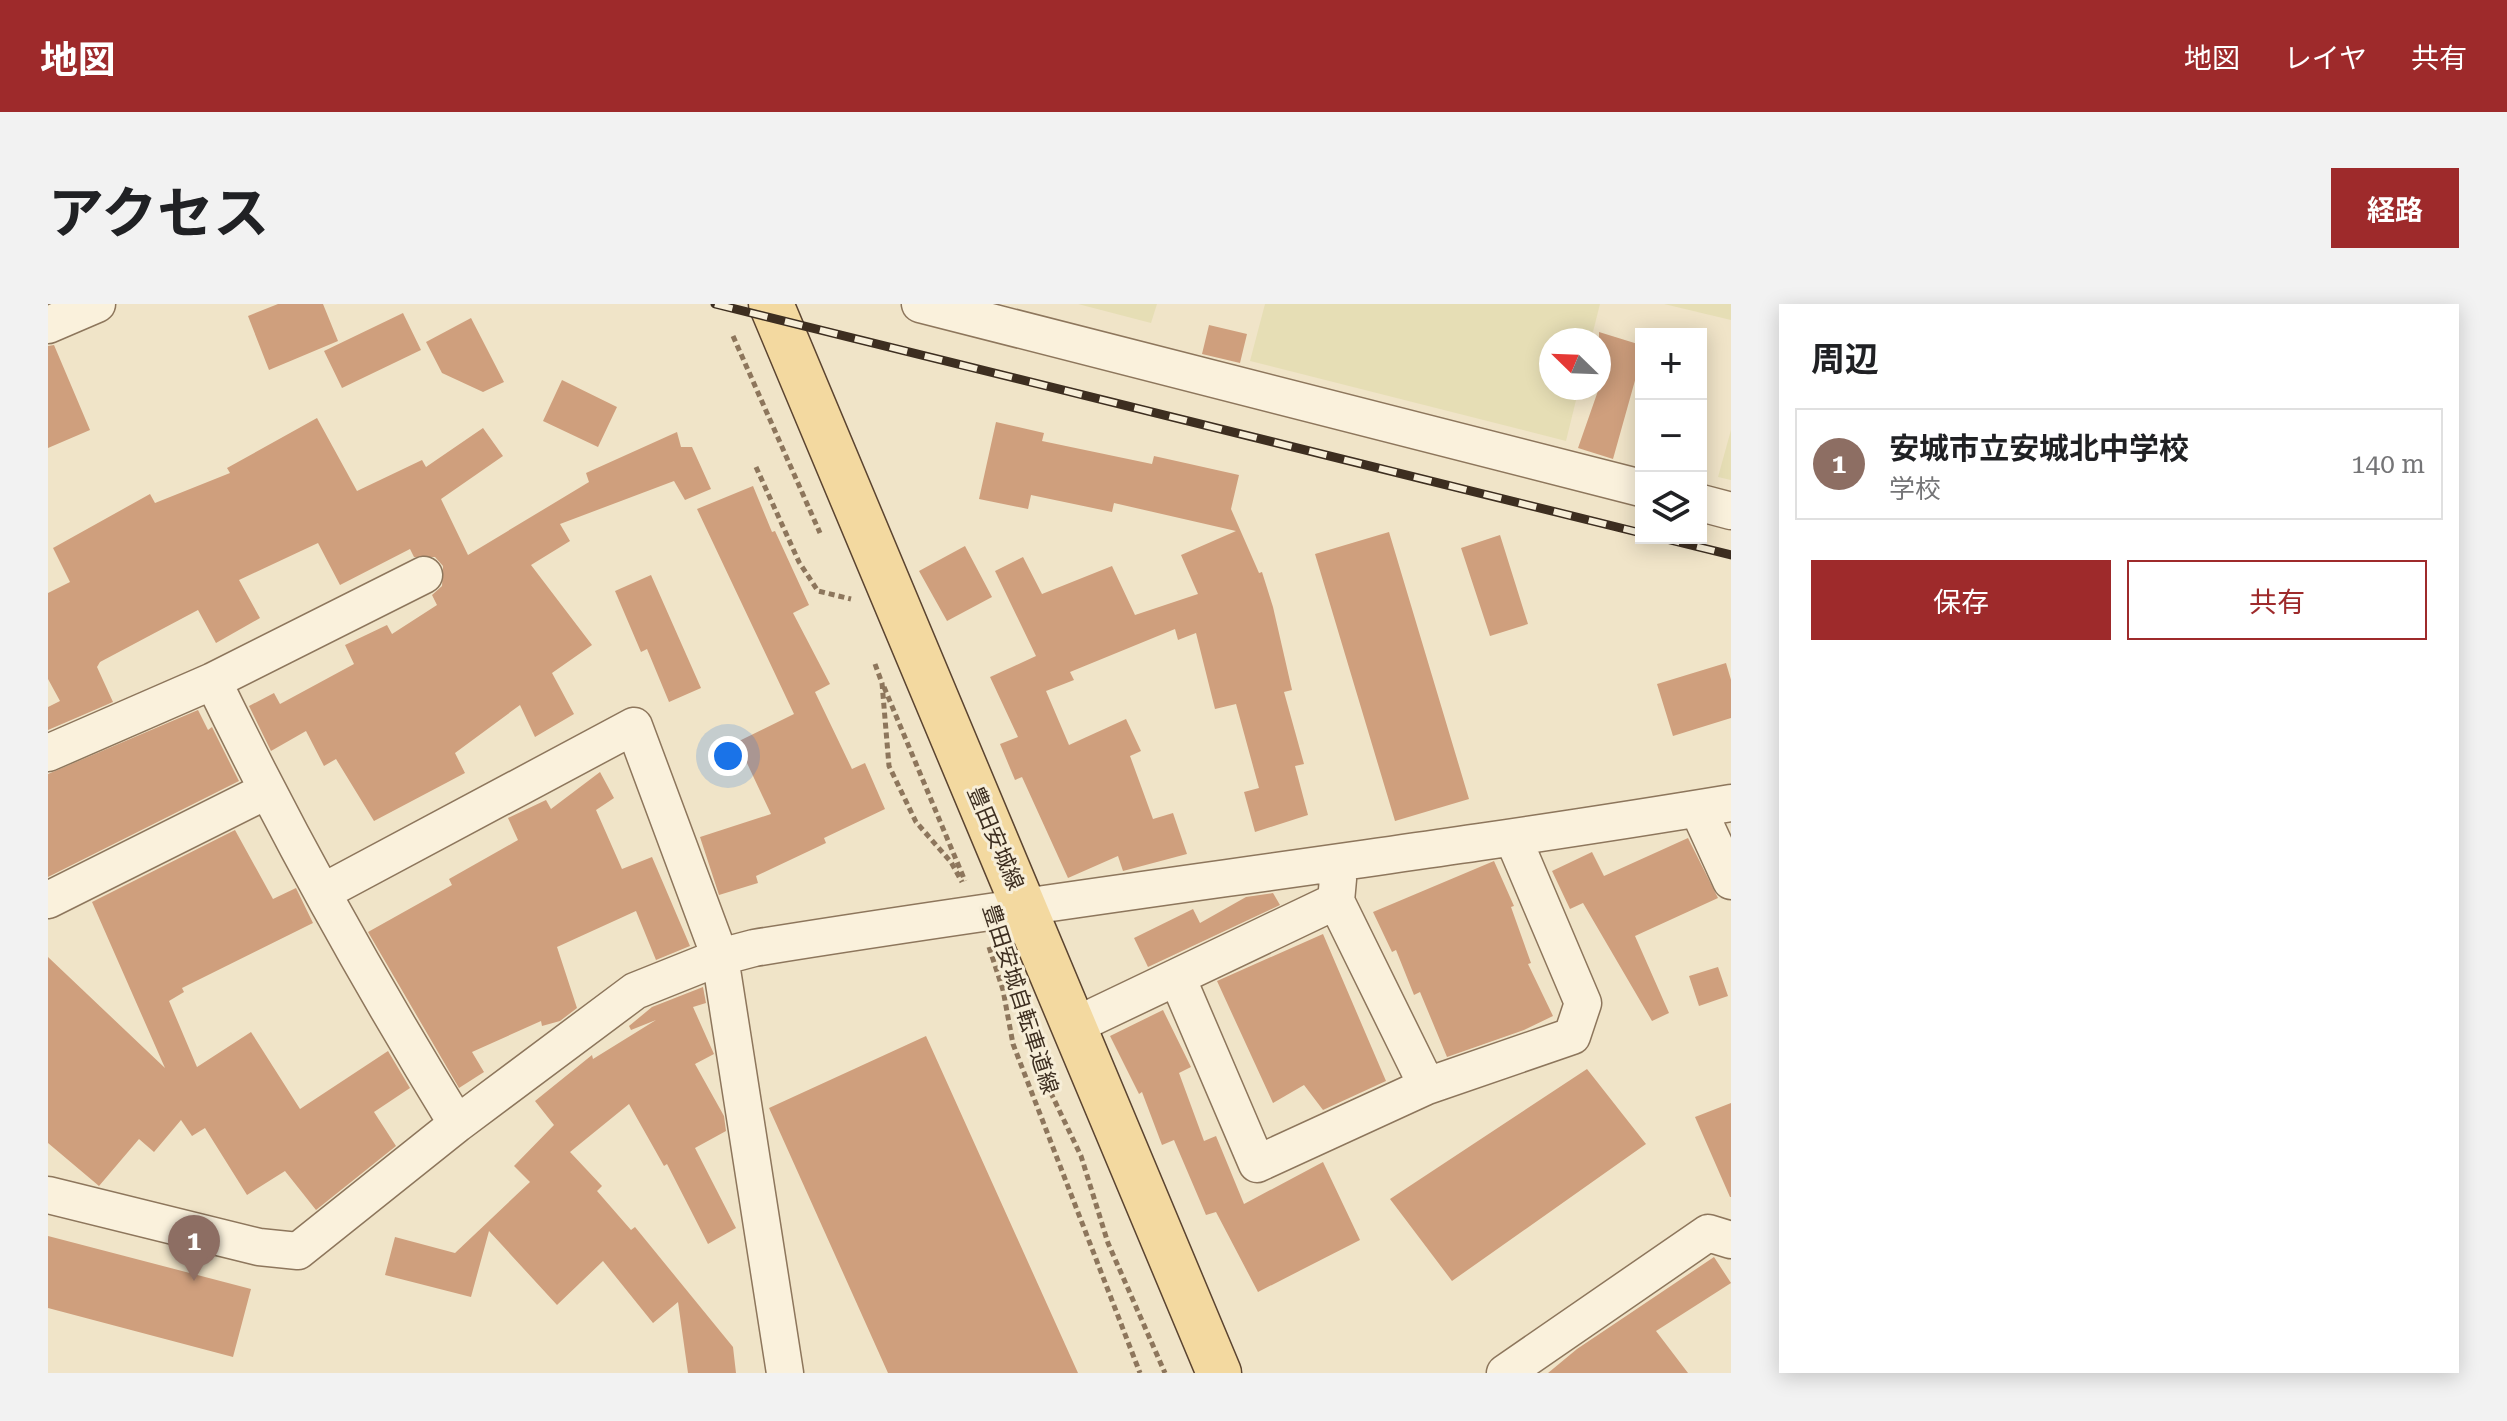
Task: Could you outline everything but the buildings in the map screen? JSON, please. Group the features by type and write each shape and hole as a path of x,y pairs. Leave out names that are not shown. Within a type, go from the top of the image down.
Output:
{"main road":[{"name":"豊田安城線","path":"771,304 1219,1373"}],"street":[{"path":"48,325 97,304"},
{"path":"920,304 1635,486"},
{"path":"1707,505 1731,511"},
{"path":"48,753 213,681 424,575"},
{"path":"213,681 266,791 325,891 388,1012 457,1124"},
{"path":"325,891 634,726 720,957 785,1373"},
{"path":"48,900 266,791"},
{"path":"48,1195 259,1247 298,1251 457,1124 635,991 720,957 754,948 978,911 1513,838 1714,806 1731,881"},
{"path":"1177,977 1257,1164 1427,1086 1572,1036 1583,1003 1513,838"},
{"path":"1339,861 1336,901 1427,1086"},
{"path":"1074,1026 1336,901"},
{"path":"1505,1373 1708,1233 1731,1240"}],"path":[{"path":"733,336 824,542"},
{"path":"756,467 799,562 818,591 851,599"},
{"path":"844,585 856,613"},
{"name":"豊田安城自転車道線","path":"872,655 882,683 889,766 916,822 951,862 978,911 1003,990 1013,1044 1140,1373"},
{"path":"882,683 1011,984"},
{"path":"1017,998 1030,1049 1081,1156 1108,1243 1165,1373"}],"shaded area":[{"path":"1078,304 1157,304 1151,323"},
{"path":"1265,304 1600,304 1594,328 1539,328 1539,400 1576,400 1566,441 1250,361"},
{"path":"1664,304 1731,304 1731,320"},
{"path":"1731,430 1731,480 1718,477"}],"railway":[{"path":"715,304 1635,532"},
{"path":"1686,544 1731,555"}],"place":[{"name":"安城市立安城北中学校","path":"194,1281"}]}
